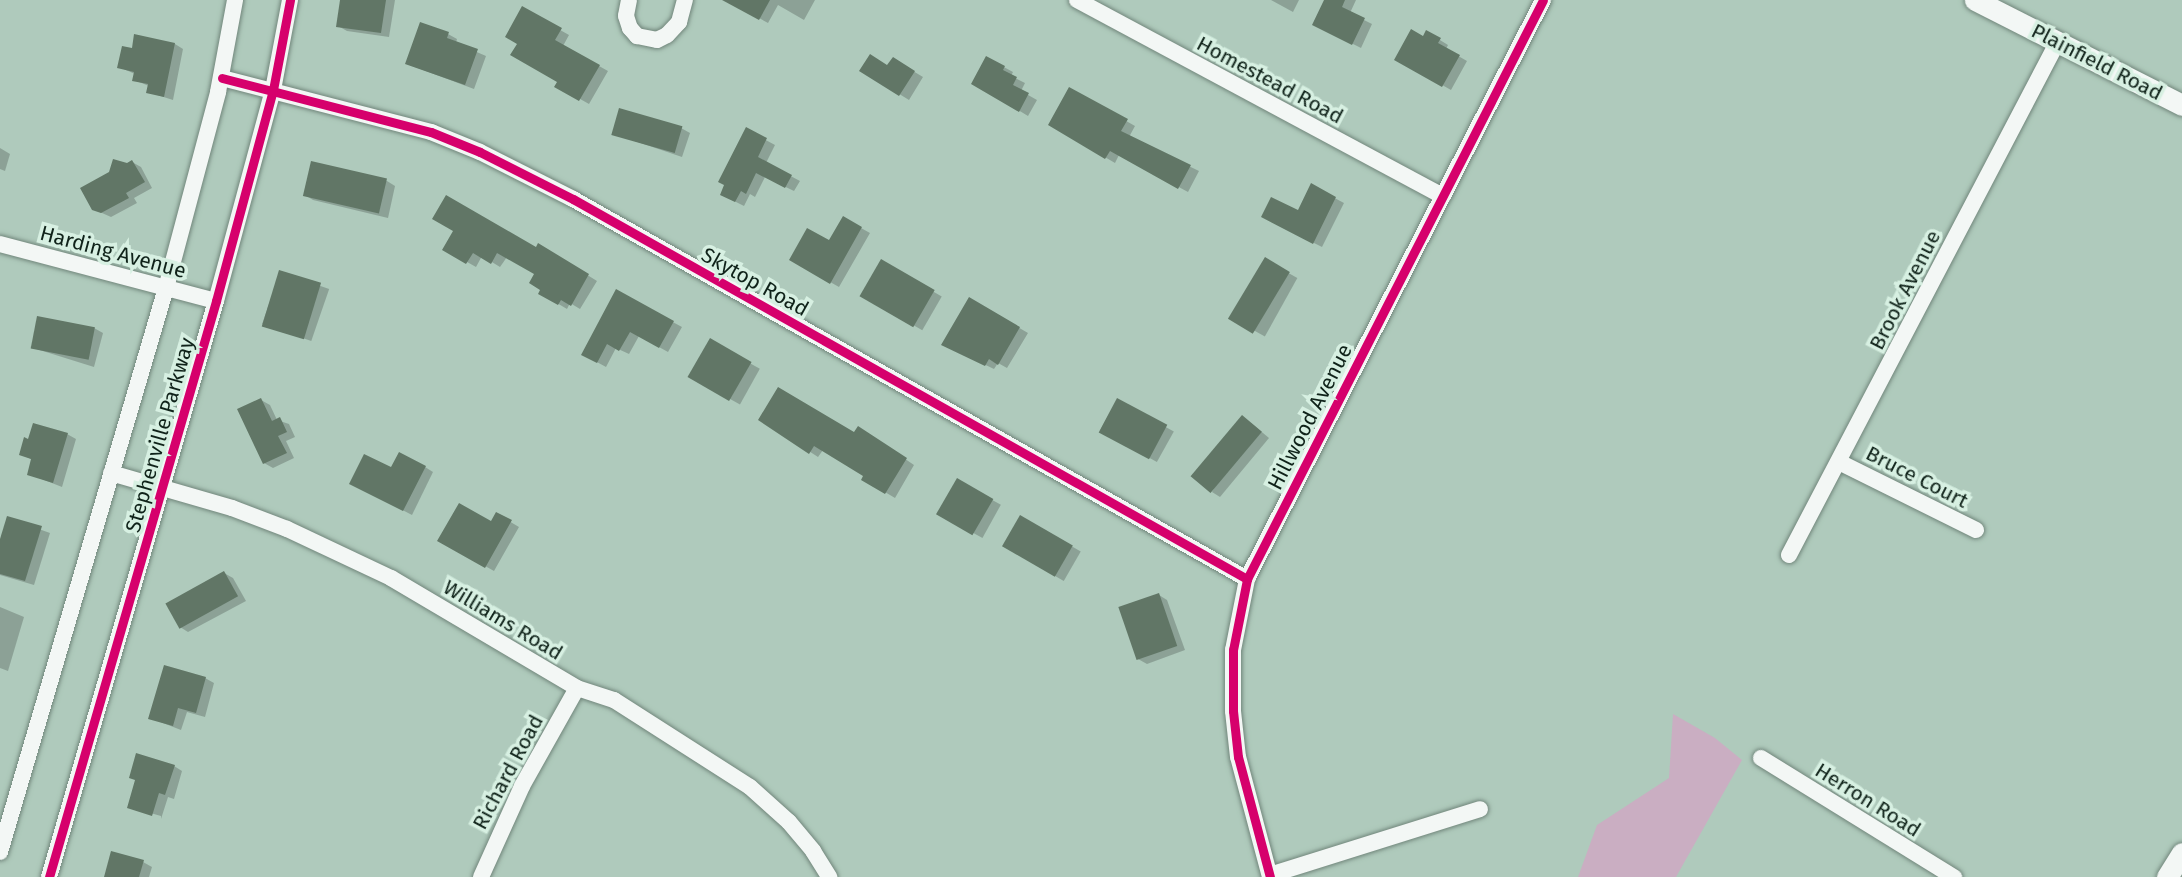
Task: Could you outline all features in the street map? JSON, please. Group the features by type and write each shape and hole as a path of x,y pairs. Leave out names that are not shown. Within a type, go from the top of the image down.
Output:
{"street":[{"name":"Stephenville Parkway","path":"0,852 166,288 222,78 235,0"},
{"name":"Stephenville Parkway","path":"49,877 216,300 273,90 290,0"},
{"path":"629,0 626,16 630,28 637,36 657,40 680,22 685,0"},
{"name":"Homestead Road","path":"1077,0 1443,196"},
{"name":"Hillwood Avenue","path":"1270,876 1238,757 1233,711 1233,650 1247,579 1543,0"},
{"name":"Plainfield Road","path":"1975,0 2182,105"},
{"name":"Brook Avenue","path":"1789,555 2057,43"},
{"name":"Skytop Road","path":"222,78 431,132 480,152 573,199 1247,579"},
{"name":"Harding Avenue","path":"0,244 216,300"},
{"name":"Bruce Court","path":"1839,462 1976,530"},
{"name":"Williams Road","path":"111,473 232,508 338,552 391,578 577,688 614,700 750,787 789,822 813,851 829,877"},
{"name":"Richard Road","path":"481,877 522,786 577,688"},
{"name":"Herron Road","path":"1761,758 1954,877"},
{"path":"1270,876 1480,809"},
{"path":"2167,877 2182,853"}],"shaded area":[{"path":"1673,714 1715,738 1742,760 1676,877 1578,877 1597,825 1669,778"}],"building":[{"path":"340,0 386,0 381,33 336,27"},
{"path":"722,0 770,0 759,20"},
{"path":"1324,0 1345,0 1342,7 1365,18 1352,45 1312,25"},
{"path":"522,6 562,28 555,40 600,65 579,101 554,87 557,82 510,55 517,44 505,37"},
{"path":"420,22 449,32 447,38 478,49 465,85 405,64"},
{"path":"1411,29 1423,36 1426,30 1441,38 1438,43 1460,55 1442,87 1394,60"},
{"path":"134,34 175,43 164,97 146,93 148,84 132,81 134,72 117,68 122,46 132,48"},
{"path":"870,54 887,65 893,57 915,71 899,96 859,71"},
{"path":"986,56 1005,66 1003,70 1017,77 1013,85 1029,93 1019,112 971,84"},
{"path":"1069,87 1128,119 1121,131 1191,165 1178,189 1110,151 1105,159 1048,125"},
{"path":"619,108 682,126 675,153 611,135"},
{"path":"746,127 767,138 758,157 792,175 785,188 756,173 746,194 741,191 735,202 720,195 724,185 718,182"},
{"path":"113,159 127,163 132,160 145,182 126,193 129,198 101,213 92,210 80,188 109,172"},
{"path":"311,161 387,179 379,214 303,196"},
{"path":"1311,183 1336,197 1313,244 1261,217 1271,197 1298,210"},
{"path":"446,195 536,247 538,243 589,274 571,306 561,300 558,305 538,294 540,290 529,283 534,274 497,253 491,264 473,253 466,264 442,250 453,231 432,219"},
{"path":"843,216 862,227 830,284 789,260 807,228 829,240"},
{"path":"1265,257 1290,272 1253,334 1228,319"},
{"path":"881,259 935,290 913,327 860,296"},
{"path":"279,270 321,283 304,339 262,326"},
{"path":"616,289 674,321 659,348 630,332 619,351 607,344 597,363 581,355"},
{"path":"969,297 1020,327 998,365 989,359 985,366 941,345"},
{"path":"37,316 95,327 89,360 31,348"},
{"path":"710,338 752,362 729,401 688,377"},
{"path":"778,387 854,432 858,426 907,458 885,494 861,480 863,476 814,446 809,454 758,420"},
{"path":"261,398 272,421 280,417 287,432 278,436 287,453 263,464 237,409"},
{"path":"1117,398 1167,425 1149,459 1099,432"},
{"path":"1242,415 1262,432 1210,493 1191,476"},
{"path":"33,423 68,433 53,483 27,475 31,459 19,455 24,437 28,439"},
{"path":"399,452 426,466 403,511 349,484 364,454 391,467"},
{"path":"957,478 993,499 972,535 936,514"},
{"path":"459,503 491,521 496,512 512,520 485,568 437,541"},
{"path":"1020,515 1073,546 1055,577 1002,546"},
{"path":"7,516 42,526 25,581 0,574 0,539"},
{"path":"224,571 238,596 179,629 165,603"},
{"path":"1159,593 1177,646 1137,660 1118,607"},
{"path":"164,665 206,677 196,713 178,708 173,726 148,719"},
{"path":"136,753 175,765 165,795 159,793 152,816 127,808 135,780 129,778"},
{"path":"111,851 144,860 139,877 104,877"}],"cycle path":[{"path":"49,877 216,301 273,90 290,0"},
{"path":"1270,877 1238,757 1233,711 1233,650 1247,579 1543,0"},
{"path":"222,78 431,132 480,152 573,199 1247,579"}]}
